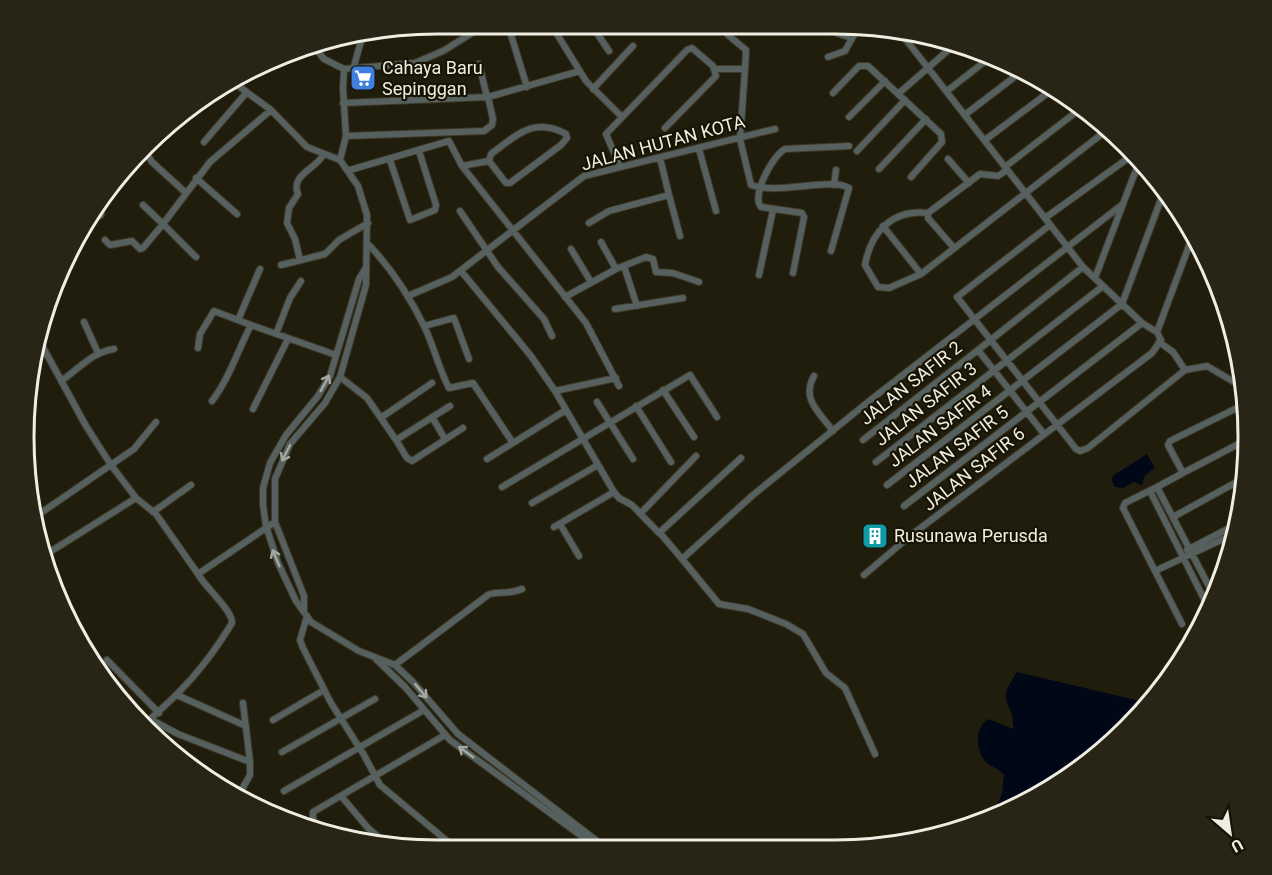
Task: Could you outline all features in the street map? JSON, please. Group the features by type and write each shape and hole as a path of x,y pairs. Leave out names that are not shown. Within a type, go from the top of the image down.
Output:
{"street":[{"path":"319,53 324,59 344,69 354,66 415,63 443,51 470,34"},
{"path":"511,34 527,87"},
{"path":"557,34 593,89 621,116"},
{"path":"597,34 609,51"},
{"path":"840,34 852,38"},
{"path":"728,35 746,50 740,139 749,182 759,187 847,186 850,190 831,251"},
{"path":"828,57 845,51 854,35"},
{"path":"908,41 1083,267 1142,323 1157,332"},
{"path":"354,66 361,42"},
{"path":"593,89 633,46"},
{"path":"620,167 605,137 621,116 687,50 692,48 715,69 716,76 665,128"},
{"path":"898,94 947,51"},
{"path":"947,91 983,63"},
{"path":"346,136 484,131 492,125 493,119 479,64"},
{"path":"833,93 859,66 864,64 941,134 942,142 911,177"},
{"path":"340,160 346,136 343,103 344,69"},
{"path":"715,69 745,69"},
{"path":"343,103 488,97 580,71"},
{"path":"966,114 1015,77"},
{"path":"849,117 885,81"},
{"path":"240,86 271,110 307,147 340,160 350,170 358,186 368,224 366,285 340,377 325,403 300,431 283,456 275,479 275,522 304,596 304,609"},
{"path":"204,142 247,92"},
{"path":"985,140 1045,94"},
{"path":"857,151 905,100"},
{"path":"105,240 110,245 132,241 141,249 210,162 271,110"},
{"path":"1075,114 998,176 985,172 928,213 894,217 883,226 869,247 865,265 878,287 889,288 921,274 1100,135"},
{"path":"879,169 926,119"},
{"path":"535,126 566,134 567,138 561,145 514,181 506,183 489,161 490,154 526,128 535,126"},
{"name":"JALAN HUTAN KOTA","path":"408,296 461,271 584,176 775,129"},
{"path":"350,170 449,141 454,133"},
{"path":"449,141 464,166 512,230 586,323 619,386"},
{"path":"793,273 804,217 802,213 773,210 758,204 759,187 778,154 785,149 849,146"},
{"path":"699,149 716,211"},
{"path":"390,160 410,220 435,210 436,205 419,151"},
{"path":"300,260 295,239 286,223 290,208 298,194 296,190 300,177 323,154"},
{"path":"149,157 186,193"},
{"path":"660,158 680,236"},
{"path":"948,159 969,183"},
{"path":"1045,218 1125,159"},
{"path":"464,166 489,161"},
{"path":"834,185 836,170"},
{"path":"1095,278 1137,172"},
{"path":"196,178 237,214"},
{"path":"589,223 609,212 669,195"},
{"path":"1122,304 1160,201"},
{"path":"682,559 753,495 873,398 1123,204"},
{"path":"143,205 196,257"},
{"path":"759,275 773,210"},
{"path":"460,211 488,250 544,319 552,336"},
{"path":"928,213 928,218 954,248"},
{"path":"282,266 325,254 339,240 368,224"},
{"path":"1050,225 957,297 1076,449 1084,450 1185,370 1207,366 1233,382"},
{"path":"883,226 921,274"},
{"path":"601,242 616,269"},
{"path":"368,244 385,262 408,296 424,326 449,388 473,383 513,443"},
{"path":"1185,370 1173,352 1160,341 1157,332 1189,246"},
{"path":"571,249 591,282"},
{"path":"565,297 616,269 650,257 656,272 673,273 699,282"},
{"path":"624,266 637,306"},
{"name":"JALAN SAFIR 2","path":"863,440 1083,267"},
{"path":"238,320 260,269"},
{"path":"365,269 359,279 336,356 324,386 286,435 270,463 263,488 266,526 278,563 296,601 304,609 309,619 359,651 395,665 414,682 458,734 596,840"},
{"path":"461,271 531,356 555,391 614,492 641,513 660,533 719,604 748,609 786,624 803,634 826,673 845,688 875,754"},
{"path":"276,334 290,298 301,281"},
{"name":"JALAN SAFIR 3","path":"876,462 1103,286"},
{"path":"615,309 667,298 683,298"},
{"name":"JALAN SAFIR 4","path":"887,485 1122,304"},
{"path":"198,348 200,334 214,311 336,356"},
{"path":"424,326 454,318 469,359"},
{"path":"84,322 98,353"},
{"name":"JALAN SAFIR 5","path":"904,506 1142,323"},
{"path":"212,401 224,385 232,362 251,325"},
{"path":"253,409 288,339"},
{"name":"JALAN SAFIR 6","path":"864,575 922,528 1152,353 1160,341"},
{"path":"61,381 98,353 114,349"},
{"path":"44,350 111,465 136,498 153,512 198,574 204,586 231,615 232,623 213,654 177,695 150,719"},
{"path":"978,350 1044,434"},
{"path":"502,487 663,390 692,376 717,417"},
{"path":"814,376 808,387 808,395 833,431"},
{"path":"340,377 368,398 407,458 412,461 463,428"},
{"path":"555,391 616,378"},
{"path":"382,417 432,383"},
{"path":"663,390 694,437"},
{"path":"597,402 633,459"},
{"path":"396,440 450,406"},
{"path":"636,406 671,462"},
{"path":"1183,473 1168,445 1170,441 1237,408"},
{"path":"487,459 566,410"},
{"path":"432,417 445,439"},
{"path":"41,513 134,449 156,422"},
{"path":"1182,624 1123,508 1125,503 1238,444"},
{"path":"641,513 696,456"},
{"path":"660,533 741,458"},
{"path":"532,503 598,465"},
{"path":"1173,517 1235,483"},
{"path":"153,512 191,485"},
{"path":"1157,487 1173,517 1204,598"},
{"path":"1150,491 1209,588"},
{"path":"579,556 557,525 614,492"},
{"path":"51,551 136,498"},
{"path":"198,574 275,522"},
{"path":"1155,571 1227,530"},
{"path":"1186,554 1225,537"},
{"path":"395,665 492,592 507,594 522,589"},
{"path":"309,619 300,640 324,690 384,790 445,840"},
{"path":"375,658 400,681 446,735 587,840"},
{"path":"106,660 159,713"},
{"path":"273,720 324,690"},
{"path":"177,695 246,726"},
{"path":"282,752 375,699"},
{"path":"241,790 250,775 243,703"},
{"path":"284,791 358,746 424,710"},
{"path":"150,719 178,734 250,762"},
{"path":"314,821 312,814 376,774 446,735"},
{"path":"341,796 377,836"}],"water":[{"path":"1147,454 1155,468 1145,475 1142,485 1134,482 1123,488 1115,487 1111,480 1114,475"},
{"path":"1017,672 1139,701 1080,757 1036,787 997,806 1002,793 1004,775 987,763 982,756 978,738 981,727 989,719 1013,729 1013,719 1006,697 1010,683"}],"place":[{"name":"Cahaya Baru Sepinggan","path":"363,78"},
{"name":"Rusunawa Perusda","path":"875,536"}]}
